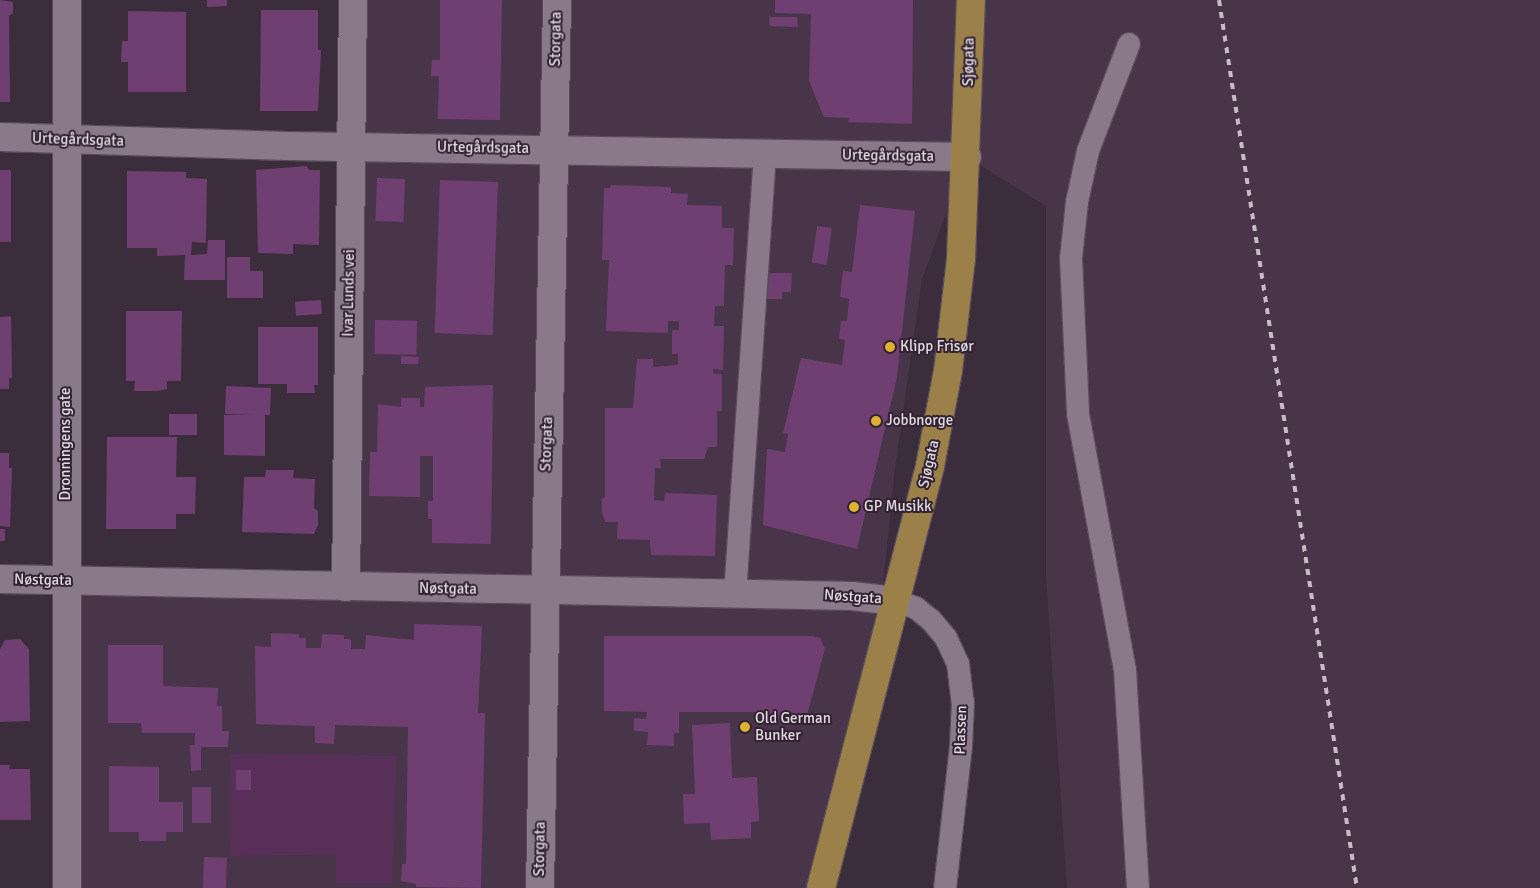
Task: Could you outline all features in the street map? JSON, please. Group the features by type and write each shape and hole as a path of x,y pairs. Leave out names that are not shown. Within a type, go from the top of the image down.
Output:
{"highway":[{"name":"Sjøgata","path":"821,888 930,466 948,371 961,258 967,157 971,0"}],"street":[{"name":"Dronningens gate","path":"67,0 67,888"},
{"name":"Ivar Lunds vei","path":"346,586 353,0"},
{"name":"Storgata","path":"540,888 557,0"},
{"name":"Urtegårdsgata","path":"0,137 67,140 967,157"},
{"name":"Nøstgata","path":"0,579 852,596 896,601"}],"lane":[{"path":"1129,44 1088,151 1071,258 1078,414 1125,670 1138,888"},
{"path":"736,594 765,153"},
{"name":"Plassen","path":"896,601 916,608 930,620 946,638 958,664 963,702 961,746 945,888"}],"shaded area":[{"path":"358,0 1540,0 1540,888 1067,888 1046,577 1046,206 967,157 922,279 895,467 882,594 831,888 67,888 66,580 350,593"},
{"path":"231,754 396,756 392,883 336,883 336,855 230,856"}],"building":[{"path":"0,0 13,2 13,13 9,16 10,102 0,102"},
{"path":"207,0 227,0 227,6 207,7"},
{"path":"440,0 502,0 500,120 438,119 439,76 431,76 432,60 440,60"},
{"path":"775,0 913,0 912,124 848,122 849,118 824,117 809,81 811,14 775,13"},
{"path":"261,10 318,10 318,50 321,50 318,111 260,111"},
{"path":"128,11 186,12 186,92 128,92 128,62 121,62 122,41 128,41"},
{"path":"769,17 797,17 798,27 770,26"},
{"path":"307,166 309,170 320,170 319,245 293,244 293,254 258,253 256,170"},
{"path":"0,170 11,170 11,242 0,242"},
{"path":"127,171 186,172 186,178 207,179 206,243 192,242 191,255 207,254 208,240 225,240 225,280 184,280 185,255 157,256 157,248 127,248"},
{"path":"377,178 405,179 403,222 375,221"},
{"path":"440,180 498,182 493,335 435,333"},
{"path":"611,185 671,187 671,193 688,194 687,205 722,206 722,228 734,228 733,265 725,265 724,306 715,306 714,326 724,326 723,370 713,369 713,374 722,374 722,411 717,411 717,447 708,447 704,459 660,459 661,468 655,468 654,500 664,501 665,493 717,495 715,556 651,555 650,540 617,539 618,522 605,522 602,513 602,499 605,497 605,408 633,408 637,359 653,359 653,367 678,365 678,354 672,354 672,330 679,330 679,321 668,321 668,333 606,331 609,260 602,260 604,188 610,188"},
{"path":"860,205 915,211 897,377 857,549 763,525 767,449 785,452 788,434 783,433 801,358 842,365 845,340 839,339 841,321 847,321 849,299 840,297 843,271 852,272"},
{"path":"817,226 832,228 827,265 812,263"},
{"path":"227,257 250,257 250,271 263,271 263,298 227,298"},
{"path":"766,273 792,273 791,292 782,292 782,299 766,299"},
{"path":"321,300 322,314 296,316 295,302"},
{"path":"126,311 182,311 181,381 167,381 167,389 158,391 134,391 135,381 126,381"},
{"path":"11,316 12,378 9,378 9,389 0,389 0,317"},
{"path":"375,320 417,321 416,355 374,354"},
{"path":"258,327 318,327 318,385 314,385 315,393 287,393 287,384 258,384"},
{"path":"401,356 419,357 418,364 401,364"},
{"path":"493,385 491,544 432,543 432,519 428,519 428,501 433,501 433,456 420,456 420,497 369,496 370,452 377,452 378,404 401,407 401,398 420,398 420,407 424,407 425,387"},
{"path":"226,386 271,388 270,415 265,415 265,456 224,455 224,415 253,415 225,414"},
{"path":"169,414 197,414 197,435 169,435"},
{"path":"107,437 177,437 176,477 196,477 195,514 176,514 176,529 106,529"},
{"path":"0,453 9,453 9,468 12,468 10,527 0,526"},
{"path":"266,470 294,470 293,478 315,479 314,508 318,511 318,525 314,534 242,532 244,477 265,477"},
{"path":"0,529 5,529 5,541 0,541"},
{"path":"414,624 482,626 478,713 485,713 481,888 416,887 416,884 401,881 402,864 406,864 408,727 335,725 334,744 315,743 315,726 256,724 255,646 271,647 271,633 299,634 299,638 306,638 306,648 321,648 322,634 344,635 344,639 351,639 351,649 365,649 366,635 414,640"},
{"path":"604,636 813,636 820,638 825,649 806,719 767,718 767,712 679,712 679,733 674,733 674,746 647,745 648,732 634,731 634,718 646,719 647,712 604,711"},
{"path":"20,639 29,649 30,721 0,722 0,649 5,640"},
{"path":"108,645 163,645 163,686 218,688 217,706 222,706 222,731 229,731 228,747 201,747 201,770 191,771 190,745 195,745 195,733 142,733 141,723 108,723"},
{"path":"730,723 732,778 757,777 759,821 751,822 751,838 711,840 710,823 684,824 683,794 695,794 692,725"},
{"path":"0,765 10,765 9,769 30,769 31,820 0,820"},
{"path":"109,766 159,767 159,802 183,802 183,832 166,832 166,841 139,841 139,832 109,832"},
{"path":"236,770 251,770 251,790 236,790"},
{"path":"192,787 211,787 211,823 192,823"},
{"path":"204,857 227,858 226,888 203,888"}],"railway":[{"path":"1219,0 1357,888"}],"place":[{"name":"Klipp Frisør","path":"890,347"},
{"name":"Jobbnorge","path":"876,421"},
{"name":"GP Musikk","path":"854,507"},
{"name":"Old German Bunker","path":"745,727"}]}
